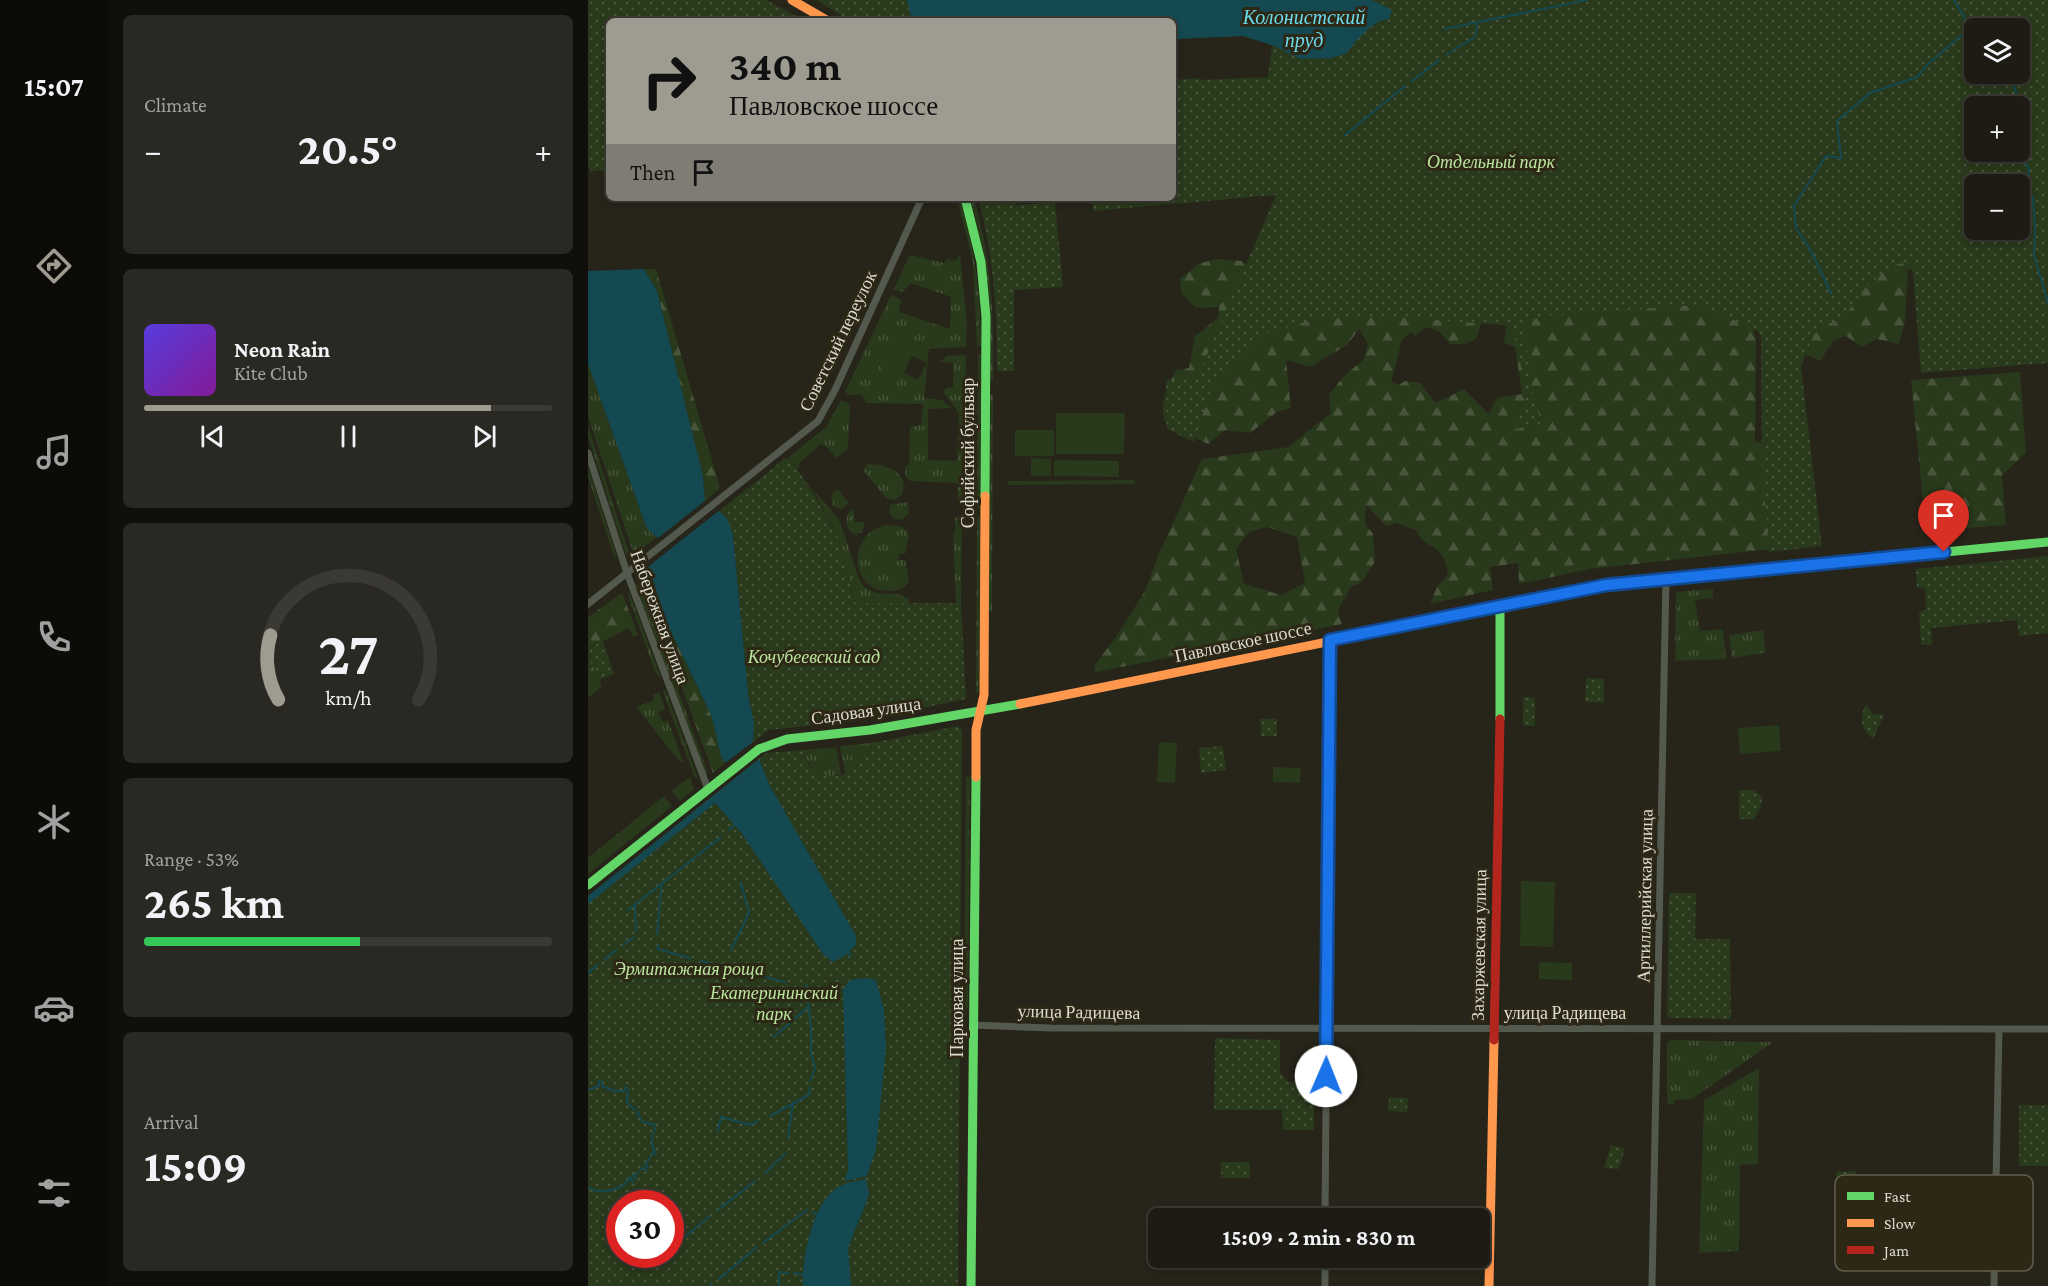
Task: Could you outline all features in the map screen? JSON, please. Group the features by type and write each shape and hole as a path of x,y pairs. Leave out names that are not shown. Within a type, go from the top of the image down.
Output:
{"main road":[{"path":"792,0 823,18"},
{"name":"Софийский бульвар","path":"966,201 981,262 986,317 984,695 980,711"},
{"name":"Павловское шоссе","path":"980,711 1606,585 2048,542"},
{"name":"Захаржевская улица","path":"1489,1286 1502,629 1500,605"},
{"name":"Садовая улица","path":"708,789 759,749 787,739 870,730 980,711"},
{"name":"Парковая улица","path":"971,1286 976,730 980,711"},
{"path":"588,885 708,789"}],"street":[{"name":"Советский переулок","path":"627,573 809,429 826,409 921,201"},
{"name":"Набережная улица","path":"588,453 627,573 708,789"},
{"path":"588,604 627,573"},
{"name":"Артиллерийская улица","path":"1652,1286 1666,579"},
{"path":"1325,1208 1330,640"},
{"name":"улица Радищева","path":"974,1025 2048,1029"},
{"path":"1996,1175 1999,1029"},
{"path":"1325,1268 1325,1286"},
{"path":"1994,1271 1994,1286"}],"green space":[{"path":"588,0 766,0 800,18 606,18 606,170 591,171 588,167"},
{"name":"Отдельный парк","path":"817,0 2048,0 2048,363 1921,373 1912,261 1891,266 1865,288 1843,318 1816,329 1801,366 1822,546 1768,552 1767,512 1762,490 1761,335 1751,327 1696,305 1541,316 1523,325 1534,403 1538,408 1540,424 1516,429 1526,396 1514,326 1407,318 1315,319 1268,333 1213,383 1194,442 1167,429 1166,380 1196,380 1276,195 1093,211 1092,201 1176,201 1176,80 1268,77 1272,45 1243,36 1176,39 1176,18 844,18"},
{"path":"2011,162 2026,162 2029,174 2016,174"},
{"path":"2030,180 2048,268 1931,276 1908,269 1905,321 1899,344 1877,339 1862,347 1846,336 1834,340 1820,361 1784,344 1901,241 1964,235 1964,240 2030,240"},
{"path":"958,201 962,201 976,271 981,346 977,346 973,263"},
{"path":"971,201 975,201 988,266 993,334 993,381 990,381 989,310 985,267"},
{"path":"979,201 1015,201 1016,205 1055,202 1063,287 1014,290 1014,371 997,371 994,284"},
{"path":"960,254 967,324 966,347 929,349 924,398 942,400 951,408 928,409 928,460 957,461 959,413 944,393 945,388 953,387 953,363 940,362 947,356 966,355 962,505 958,504 958,484 910,481 905,475 905,467 909,464 910,427 921,425 923,404 866,403 861,395 849,395 845,392 891,295 901,300 899,312 950,329 951,297 910,283 903,292 893,290 910,255 945,263 946,259 956,260","holes":["912,356 927,363 918,380 904,373"]},
{"path":"1217,259 1242,261 1259,280 1268,312 1483,317 1477,338 1466,344 1450,344 1440,332 1426,327 1415,336 1411,332 1402,340 1391,382 1399,385 1405,381 1420,383 1436,403 1464,389 1489,414 1497,398 1522,394 1515,347 1504,343 1508,313 1628,284 1751,319 1756,340 1755,441 1774,447 1788,547 1590,569 1519,584 1518,563 1490,567 1493,590 1430,604 1437,587 1448,575 1443,556 1425,542 1416,530 1396,523 1386,526 1366,505 1365,523 1373,534 1375,562 1362,582 1351,587 1338,610 1342,624 1096,672 1094,666 1116,637 1145,591 1158,556 1202,459 1288,447 1331,413 1329,395 1343,377 1364,359 1368,344 1359,329 1347,345 1310,367 1286,360 1291,408 1277,412 1250,433 1225,430 1208,444 1166,424 1163,403 1173,376 1176,370 1189,368 1195,336 1218,318 1219,307 1196,308 1181,293 1180,279 1200,263","holes":["1267,527 1297,537 1305,583 1281,595 1244,584 1236,549 1249,532"]},
{"path":"644,269 656,269 720,488 705,501 703,476 657,291"},
{"path":"895,339 913,348 894,389 876,380"},
{"path":"978,354 981,355 980,507 977,509"},
{"path":"588,364 647,529 657,537 634,555 588,416"},
{"path":"2020,372 2026,453 2002,475 2006,525 1926,531 1911,380"},
{"path":"989,395 993,395 992,612 988,612"},
{"path":"842,399 842,402 850,405 848,449 836,458 826,446 821,444 800,462 798,470 789,457 826,427"},
{"path":"1056,413 1125,413 1124,454 1056,454"},
{"path":"588,426 629,553 626,555 588,436"},
{"path":"1015,430 1054,430 1054,456 1015,456"},
{"name":"Кочубеевский сад","path":"789,458 811,489 838,538 855,603 961,603 966,699 869,719 769,730 753,742 754,723 748,693 733,535 719,511 783,460"},
{"path":"1031,458 1051,459 1051,476 1031,476"},
{"path":"1054,460 1119,461 1119,477 1054,476"},
{"path":"868,464 889,468 900,475 904,487 902,495 895,500 886,498 863,470"},
{"path":"588,467 617,558 614,556 588,477"},
{"path":"1135,480 1135,484 1008,485 1008,481"},
{"path":"812,488 839,521 858,575 865,587 870,591 904,596 909,600 909,604 855,603 838,538"},
{"path":"838,489 849,503 842,509 833,506 831,495"},
{"path":"908,502 909,513 902,520 893,518 889,513 890,505"},
{"path":"853,508 855,522 865,522 862,532 855,535 846,522"},
{"path":"962,516 961,603 956,603 953,534 955,534 955,518"},
{"path":"977,516 980,518 979,693 976,693"},
{"path":"887,525 902,526 909,535 905,554 899,554 899,560 905,560 909,581 903,588 892,591 876,589 866,582 860,572 858,561 859,549 864,538 874,530"},
{"path":"2048,556 2048,633 2019,636 2017,620 1931,628 1932,644 1921,645 1919,612 1926,609 1925,589 1917,587 1916,569"},
{"path":"649,566 665,619 712,717 725,763 713,773 641,575"},
{"path":"635,583 641,587 708,773 706,774"},
{"path":"1713,589 1713,598 1695,600 1700,631 1723,629 1726,659 1675,661 1676,592"},
{"path":"629,592 661,679 656,674 628,596"},
{"path":"622,593 638,635 633,637 629,628 588,649 588,617"},
{"path":"1764,630 1765,653 1732,658 1729,635"},
{"path":"603,641 614,674 599,680 588,656 588,649"},
{"path":"588,656 602,686 588,698"},
{"path":"1586,678 1604,679 1604,703 1585,702"},
{"path":"665,689 698,778 697,779 663,692"},
{"path":"659,692 665,709 658,712 663,722 668,720 683,762 680,762 636,707 654,700 653,695"},
{"path":"1523,697 1535,698 1535,726 1523,726"},
{"path":"1866,704 1873,714 1884,715 1873,739 1862,723 1862,714"},
{"path":"1260,719 1277,719 1277,736 1261,736"},
{"path":"1779,725 1781,751 1740,754 1738,728"},
{"name":"Екатерининский парк","path":"958,726 962,730 958,1286 588,1286 588,896 766,753 804,750 808,763 815,771 825,776 836,776 848,772 866,756 871,743"},
{"path":"1159,742 1177,743 1175,783 1157,782"},
{"path":"871,743 862,763 845,773 840,746"},
{"path":"1223,746 1226,770 1201,773 1199,748"},
{"path":"836,747 841,774 835,775 836,781 830,781 815,771 804,750"},
{"path":"1273,767 1301,768 1300,783 1273,782"},
{"path":"690,777 694,789 680,801 671,791"},
{"path":"966,777 970,777 968,1008 964,1008"},
{"path":"1739,790 1754,790 1762,797 1761,806 1754,819 1739,819"},
{"path":"664,796 672,806 588,874 588,858"},
{"path":"1521,881 1555,882 1553,947 1520,946"},
{"path":"1669,893 1696,893 1695,939 1730,939 1731,1019 1669,1018 1667,1015"},
{"path":"1539,962 1572,963 1572,980 1539,979"},
{"path":"1215,1038 1280,1040 1280,1072 1288,1082 1314,1083 1314,1130 1283,1130 1282,1110 1214,1110"},
{"path":"1671,1040 1773,1042 1692,1099 1675,1100 1674,1105 1668,1104 1667,1100 1667,1043"},
{"path":"1759,1068 1758,1164 1740,1165 1739,1251 1699,1253 1704,1100"},
{"path":"1389,1097 1408,1098 1407,1112 1388,1111"},
{"path":"2019,1105 2048,1105 2048,1166 2019,1166"},
{"path":"1611,1145 1625,1148 1619,1169 1604,1168"},
{"path":"1221,1162 1250,1162 1250,1178 1221,1178"},
{"path":"1856,1171 1856,1175 1836,1175 1836,1172"}],"water":[{"name":"Колонистский пруд","path":"907,0 1372,0 1392,10 1389,19 1370,27 1345,54 1331,58 1300,59 1272,45 1243,36 1176,39 1176,18 911,18"},
{"path":"644,269 657,291 703,476 705,501 658,538 647,529 588,364 588,271"},
{"path":"718,510 727,518 733,535 748,693 754,723 753,742 725,763 721,756 712,717 665,619 649,566"},
{"path":"759,759 770,786 856,936 856,945 843,957 832,962 823,954 740,831 715,803 588,904 588,896"},
{"path":"865,978 876,980 884,1010 886,1047 876,1149 867,1176 845,1181 848,1170 843,989 850,980"},
{"path":"866,1179 869,1195 848,1248 851,1286 803,1286 807,1246 822,1204 830,1193 840,1186"}],"pier":[{"path":"716,508 721,509 646,568 647,564"}],"waterway":[{"path":"1444,29 1587,0"},
{"path":"1954,0 1965,18"},
{"path":"1447,54 1475,37 1477,25"},
{"path":"1831,293 1811,251 1796,228 1794,206 1826,156 1841,158 1837,121 1870,93 1917,77 1928,64 1964,33"},
{"path":"1412,81 1439,60"},
{"path":"2013,84 2017,96"},
{"path":"1345,135 1405,86"},
{"path":"2024,162 2029,169 2027,187 2033,198 2034,255 2048,303"},
{"path":"729,830 735,825"},
{"path":"628,910 721,837"},
{"path":"657,934 662,883"},
{"path":"731,950 749,913 741,883"},
{"path":"635,904 636,931"},
{"path":"623,945 634,937"},
{"path":"658,945 658,949 690,958"},
{"path":"604,960 616,950"},
{"path":"849,951 850,957"},
{"path":"701,961 785,982"},
{"path":"588,973 597,965"},
{"path":"806,985 811,1027 811,1054 815,1067 811,1080"},
{"path":"774,1037 808,1007"},
{"path":"588,1090 599,1086 599,1081"},
{"path":"602,1081 602,1086 615,1091 624,1091 626,1087"},
{"path":"770,1116 809,1095 810,1087"},
{"path":"628,1089 627,1102 635,1109"},
{"path":"788,1137 793,1104"},
{"path":"639,1112 637,1114 643,1122 655,1125"},
{"path":"718,1131 721,1117 750,1125 758,1121"},
{"path":"656,1127 652,1137 653,1150 656,1151"},
{"path":"648,1167 645,1165 653,1153 656,1154"},
{"path":"765,1173 785,1154"},
{"path":"640,1170 643,1168 647,1171"},
{"path":"636,1179 633,1175 638,1173"},
{"path":"588,1187 605,1191 622,1186 630,1177 633,1182"},
{"path":"718,1210 755,1181"},
{"path":"763,1243 807,1210"},
{"path":"812,1212 817,1214"},
{"path":"686,1236 710,1216"},
{"path":"719,1279 757,1247"},
{"path":"779,1286 779,1272 789,1273"},
{"path":"794,1273 803,1275"}],"traffic: fast":[{"path":"966,201 981,262 986,317 985,496"},
{"path":"1510,605 1606,585 2048,542"},
{"path":"1500,605 1500,719"},
{"path":"588,885 759,749 787,739 870,730 1020,704"},
{"path":"971,1286 976,777"}],"traffic: slow":[{"path":"792,0 823,18"},
{"path":"976,777 976,730 984,695 985,496"},
{"path":"1020,704 1510,605"},
{"path":"1489,1286 1494,1040"}],"traffic: jam":[{"path":"1494,1040 1500,719"}],"route":[{"path":"1326,1076 1330,640 1606,585 1944,552"}],"park label":[{"name":"Эрмитажная роща","path":"689,969"}]}
